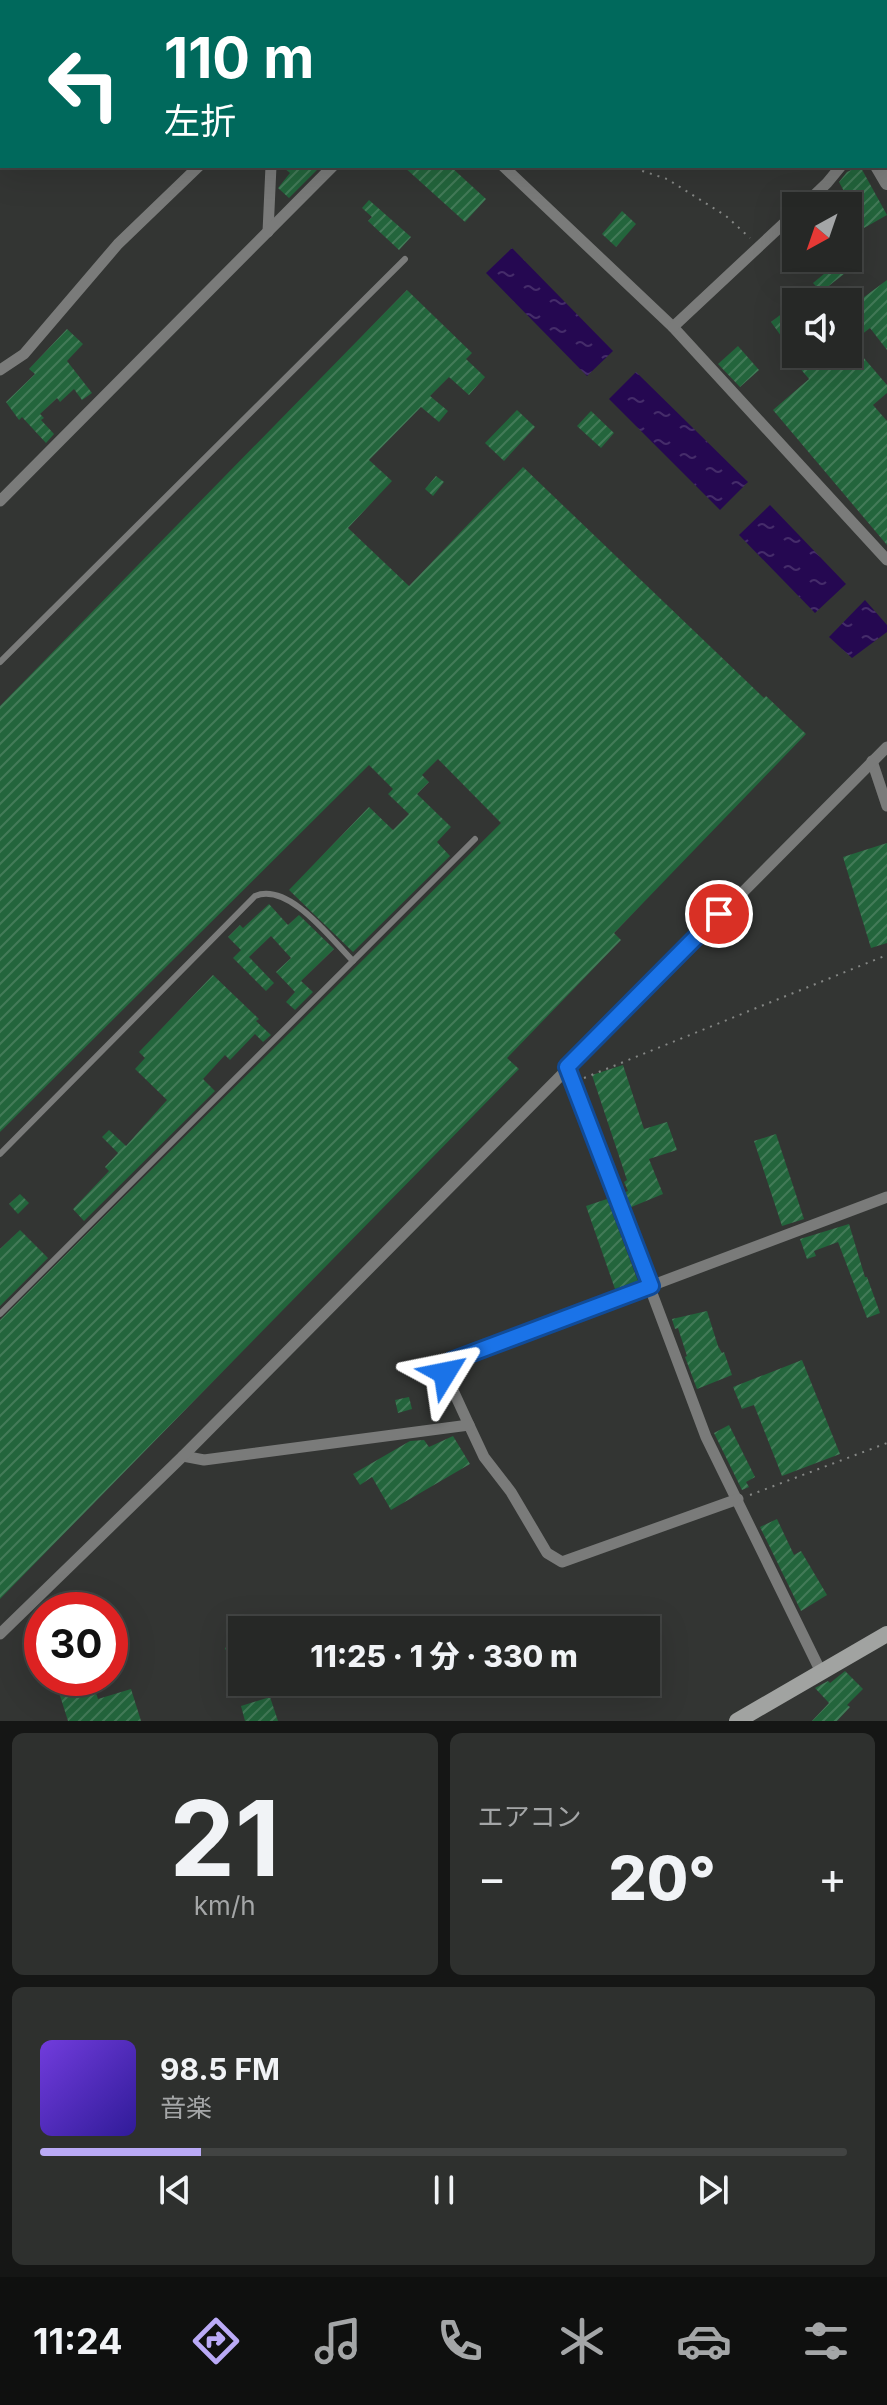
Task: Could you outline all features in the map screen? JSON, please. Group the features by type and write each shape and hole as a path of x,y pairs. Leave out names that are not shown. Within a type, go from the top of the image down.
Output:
{"main road":[{"path":"737,1721 887,1634"}],"street":[{"path":"0,370 24,354 118,244 197,168"},
{"path":"268,232 271,168"},
{"path":"0,501 331,168"},
{"path":"505,168 673,327 887,560"},
{"path":"816,192 839,168"},
{"path":"673,327 782,225"},
{"path":"0,1634 183,1456 886,748"},
{"path":"872,761 887,806"},
{"path":"567,1067 706,1437 821,1672"},
{"path":"738,1499 557,1562 547,1553 511,1492 484,1457 445,1373 451,1361 887,1197"},
{"path":"183,1456 204,1460 469,1425"}],"lane":[{"path":"0,662 405,259"},
{"path":"0,1314 475,839"},
{"path":"0,1154 255,896 271,893 293,902 353,961"}],"path":[{"path":"633,168 667,179 726,216 759,246"},
{"path":"573,1082 887,955"},
{"path":"738,1499 887,1443"}],"water":[{"path":"512,248 613,351 587,376 486,273"},
{"path":"636,372 748,482 720,510 609,399"},
{"path":"770,505 846,584 815,613 739,535"},
{"path":"865,600 887,625 887,632 852,658 829,637"}],"building":[{"path":"284,168 319,168 289,198 278,188 290,173"},
{"path":"405,168 452,168 486,199 465,222"},
{"path":"861,168 887,215 864,228 862,192 844,192 839,182 847,172"},
{"path":"369,200 411,237 399,250 368,221 372,217 362,208"},
{"path":"622,211 636,224 616,247 602,234"},
{"path":"826,272 844,274 826,288 817,288 813,283"},
{"path":"887,280 887,350 870,328 862,334 862,299"},
{"path":"407,290 472,353 466,359 485,377 469,395 449,377 430,396 448,411 439,422 421,407 369,460 392,481 348,528 409,586 523,467 764,698 766,696 806,734 614,933 621,940 507,1058 519,1069 0,1599 0,1320 501,823 438,759 422,775 429,782 417,794 451,827 437,842 450,856 353,952 289,890 369,807 393,830 409,814 388,794 393,789 369,765 0,1132 0,706"},
{"path":"782,314 782,337 771,322"},
{"path":"67,329 83,344 67,361 92,393 82,400 74,389 60,402 57,398 40,414 44,418 41,420 54,434 46,443 22,417 19,420 6,402 35,374 29,369"},
{"path":"738,346 759,370 740,387 718,364"},
{"path":"862,356 887,385 887,393 873,405 887,421 887,545 773,410 809,379 800,368 862,368"},
{"path":"517,410 535,427 504,461 485,443"},
{"path":"591,411 614,433 601,448 577,426"},
{"path":"436,476 444,482 433,496 425,489"},
{"path":"887,843 887,943 871,948 843,857"},
{"path":"269,904 288,925 299,915 334,949 301,981 313,992 295,1010 286,1002 295,992 276,972 291,958 271,936 249,957 274,983 266,991 233,958 241,950 228,937"},
{"path":"213,975 259,1019 256,1021 271,1035 263,1042 255,1034 230,1060 225,1055 203,1079 215,1091 84,1221 73,1209 109,1171 105,1167 118,1153 102,1137 109,1130 126,1146 167,1100 135,1069 145,1058 139,1052"},
{"path":"623,1065 644,1129 667,1122 677,1150 649,1159 663,1194 629,1208 623,1193 628,1191 624,1182 627,1180 592,1075"},
{"path":"776,1134 804,1219 782,1226 754,1141"},
{"path":"20,1194 29,1203 18,1214 9,1204"},
{"path":"607,1199 638,1281 615,1289 586,1206"},
{"path":"849,1224 880,1313 867,1318 838,1242 814,1251 816,1256 807,1259 800,1239"},
{"path":"20,1230 48,1258 0,1306 0,1249"},
{"path":"707,1311 718,1346 724,1352 732,1375 697,1389 678,1328 675,1329 672,1319"},
{"path":"802,1360 840,1454 782,1476 754,1405 742,1409 733,1387"},
{"path":"409,1397 412,1409 398,1413 395,1400"},
{"path":"729,1425 755,1477 746,1482 749,1487 742,1490 714,1433"},
{"path":"453,1436 470,1464 391,1510 372,1477 360,1485 353,1474 410,1441 424,1440 429,1447"},
{"path":"777,1519 794,1555 801,1551 827,1595 801,1611 760,1527"},
{"path":"845,1671 863,1689 837,1721 812,1721 829,1703 815,1688 828,1681 830,1683"},
{"path":"131,1689 141,1721 68,1721 60,1696 97,1696 98,1699 128,1696"},
{"path":"270,1697 278,1721 245,1721 241,1706"}],"route":[{"path":"445,1373 451,1361 651,1286 567,1067 719,914"}]}
